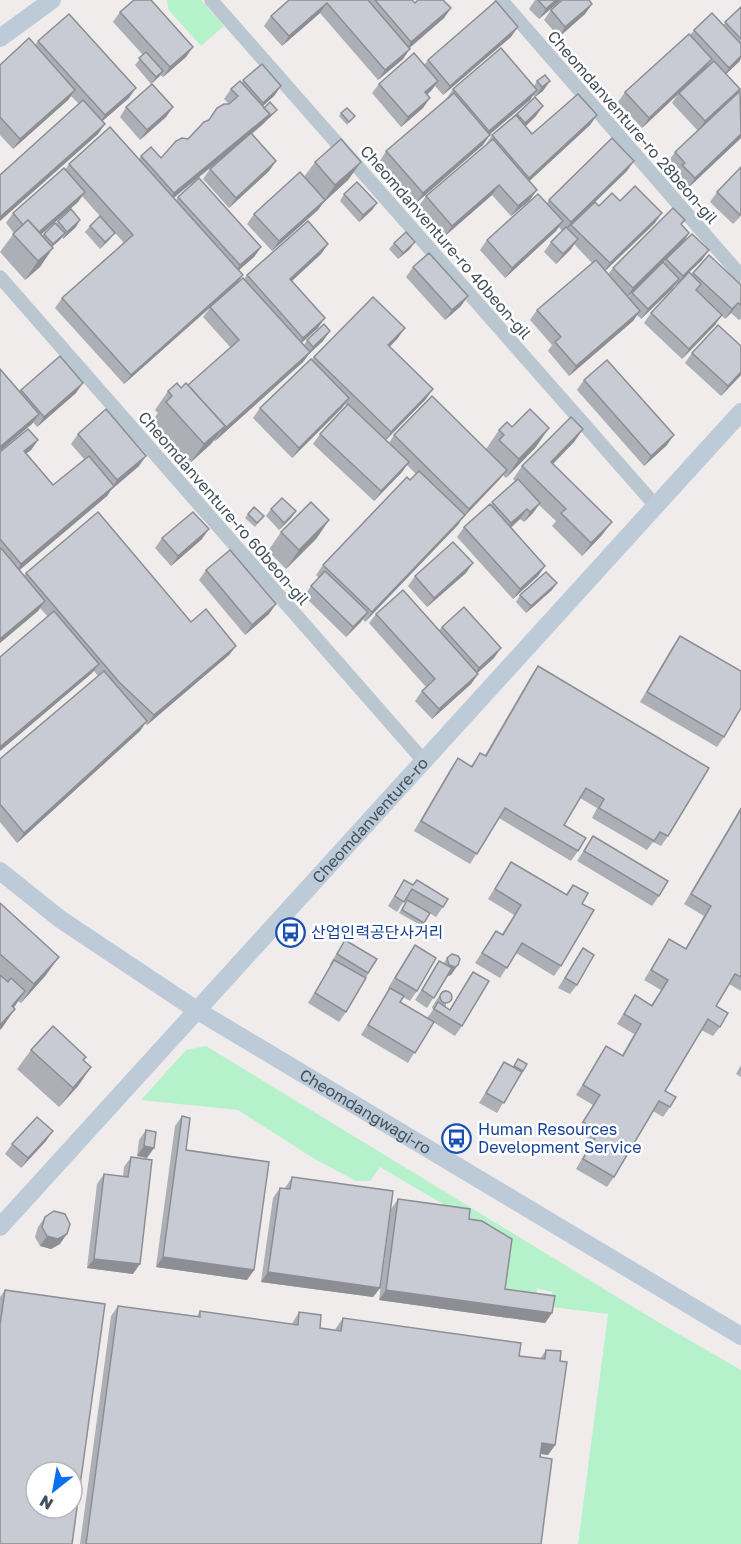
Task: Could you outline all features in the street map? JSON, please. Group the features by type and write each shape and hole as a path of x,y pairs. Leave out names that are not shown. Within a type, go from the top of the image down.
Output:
{"street":[{"path":"0,39 52,0"},
{"name":"Cheomdanventure-ro 40beon-gil","path":"211,0 655,505"},
{"name":"Cheomdanventure-ro 28beon-gil","path":"501,0 741,276"},
{"name":"Cheomdanventure-ro 60beon-gil","path":"0,277 423,760"},
{"name":"Cheomdanventure-ro","path":"0,1227 741,412"},
{"name":"Cheomdangwagi-ro","path":"0,871 60,919 198,1011 741,1336"}],"green space":[{"path":"167,0 201,0 224,26 201,46 168,9"},
{"path":"206,1046 663,1325 741,1370 741,1544 578,1544 608,1314 552,1307 552,1292 537,1288 535,1304 498,1299 458,1213 380,1167 370,1181 356,1181 313,1158 238,1110 141,1100 186,1050"}],"building":[{"path":"134,0 151,0 193,47 170,67 120,12"},
{"path":"289,0 368,0 410,49 385,70 327,3 289,36 271,16"},
{"path":"375,0 412,0 415,3 418,0 443,0 451,8 411,42"},
{"path":"538,0 556,0 546,9"},
{"path":"562,0 589,0 592,4 565,27 551,10"},
{"path":"496,1 518,27 450,86 428,60"},
{"path":"741,7 741,39 725,22"},
{"path":"712,13 741,44 741,56 729,68 694,30"},
{"path":"69,14 136,88 105,115 38,41"},
{"path":"689,34 712,59 649,118 625,92"},
{"path":"29,38 75,90 20,139 0,117 0,65"},
{"path":"501,48 537,90 489,131 453,89"},
{"path":"146,52 163,71 156,77 139,58"},
{"path":"414,53 438,81 425,92 430,98 408,117 379,84"},
{"path":"714,61 740,89 705,121 679,93"},
{"path":"262,64 281,86 263,103 243,80"},
{"path":"545,75 550,81 542,87 537,81"},
{"path":"240,81 270,114 174,193 141,156 151,147 161,158 176,141 182,138 188,139 204,122 209,120 217,108 229,104 238,96 231,89"},
{"path":"152,84 173,107 147,130 126,107"},
{"path":"740,91 741,134 695,178 682,165 685,163 675,152"},
{"path":"454,93 490,135 423,193 386,151"},
{"path":"578,94 597,115 529,178 492,135 516,115 532,134"},
{"path":"535,97 543,106 525,123 517,114"},
{"path":"83,100 105,124 0,217 0,175"},
{"path":"270,102 277,110 268,118 270,114 264,108"},
{"path":"347,108 355,116 349,122 341,113"},
{"path":"110,127 243,275 131,375 62,298 133,235 69,164"},
{"path":"251,133 276,161 236,198 210,169"},
{"path":"612,138 634,161 571,222 549,200"},
{"path":"341,139 361,162 335,185 315,162"},
{"path":"493,139 537,190 518,206 499,185 452,226 426,196"},
{"path":"741,167 741,214 740,215 717,192"},
{"path":"64,168 85,192 39,232 28,220 23,225 13,213"},
{"path":"300,172 325,200 279,241 254,214"},
{"path":"199,178 261,247 240,265 178,197"},
{"path":"357,182 377,203 363,215 344,194"},
{"path":"635,186 662,213 610,263 571,225 595,202 599,206 612,193 620,201"},
{"path":"538,194 563,221 512,268 487,240"},
{"path":"673,208 685,220 681,224 689,233 633,288 613,268"},
{"path":"71,209 80,220 67,232 58,221"},
{"path":"100,216 115,233 105,242 90,226"},
{"path":"28,220 53,248 38,261 13,234"},
{"path":"308,221 328,244 290,279 325,318 303,338 247,275"},
{"path":"55,223 65,233 53,244 44,234"},
{"path":"566,227 578,239 563,254 551,242"},
{"path":"406,232 415,242 403,253 394,243"},
{"path":"692,234 709,250 683,276 666,259"},
{"path":"429,253 468,296 452,310 413,267"},
{"path":"709,255 741,285 741,305 738,303 732,309 693,273"},
{"path":"596,260 640,311 576,366 555,342 561,337 537,310"},
{"path":"663,262 679,279 648,309 632,293"},
{"path":"689,272 701,284 696,290 722,315 689,349 651,313"},
{"path":"243,278 310,352 222,431 225,426 188,385 239,340 210,307"},
{"path":"373,297 405,328 388,345 433,389 391,432 314,357"},
{"path":"324,324 330,331 313,347 307,340"},
{"path":"718,325 741,346 741,372 728,386 692,353"},
{"path":"60,356 83,383 44,417 21,390"},
{"path":"311,359 349,398 299,448 260,408"},
{"path":"607,360 674,435 651,456 584,380"},
{"path":"0,369 39,414 0,447"},
{"path":"177,383 181,388 186,383 225,426 204,444 166,402 172,396 168,391"},
{"path":"432,396 507,470 469,509 394,435"},
{"path":"348,404 409,462 381,491 320,434"},
{"path":"106,409 146,456 117,480 78,434"},
{"path":"530,409 549,428 519,459 499,440 504,435 499,430 507,422 512,427"},
{"path":"571,417 583,429 551,462 612,522 591,543 561,513 566,509 522,466"},
{"path":"28,429 38,440 24,451 53,485 89,456 114,486 21,564 0,539 0,452"},
{"path":"419,471 465,515 372,612 323,565 407,477 410,480"},
{"path":"518,479 540,503 530,512 527,509 511,523 492,502"},
{"path":"282,498 296,511 284,523 271,509"},
{"path":"311,502 329,520 299,550 281,532"},
{"path":"490,504 545,566 520,589 464,527"},
{"path":"254,507 264,516 257,523 248,514"},
{"path":"98,512 191,622 206,609 236,646 154,715 119,682 26,573"},
{"path":"193,512 209,529 178,556 162,538"},
{"path":"453,542 473,563 434,598 415,576"},
{"path":"0,549 45,601 0,639"},
{"path":"230,550 276,604 252,625 206,570"},
{"path":"325,571 368,612 353,627 311,586"},
{"path":"546,572 557,583 531,606 520,595"},
{"path":"403,590 478,674 439,709 422,691 435,679 376,614"},
{"path":"464,607 501,648 479,668 442,627"},
{"path":"54,611 99,664 0,747 0,657"},
{"path":"680,636 741,671 741,708 724,737 647,692"},
{"path":"538,666 709,768 668,836 660,832 654,841 599,808 604,799 586,788 564,825 586,838 578,851 505,808 477,854 421,821 458,758 472,767 480,753 486,756"},
{"path":"104,671 147,721 24,833 0,804 0,759"},
{"path":"741,809 741,977 735,974 716,1006 728,1013 720,1027 708,1019 665,1091 676,1097 670,1107 659,1101 614,1177 583,1159 599,1131 583,1122 600,1095 583,1085 606,1046 623,1056 641,1024 624,1014 635,995 652,1006 668,980 651,970 669,939 686,949 711,906 691,894"},
{"path":"593,836 668,881 659,896 584,851"},
{"path":"511,862 567,895 573,885 588,893 582,904 594,910 561,966 522,943 507,968 482,953 496,931 503,935 521,905 495,889"},
{"path":"404,880 413,885 417,880 448,899 443,907 412,889 404,902 395,896"},
{"path":"407,900 430,913 424,923 402,910"},
{"path":"0,903 59,957 34,984 0,954"},
{"path":"345,940 377,959 368,973 337,954"},
{"path":"415,945 436,958 417,991 395,978"},
{"path":"583,948 594,955 577,985 565,978"},
{"path":"452,954 460,959 455,967 449,965 447,958"},
{"path":"334,960 366,978 346,1012 315,993"},
{"path":"439,961 452,968 434,998 422,990"},
{"path":"473,972 489,981 462,1026 434,1009 438,1002 450,1010"},
{"path":"0,975 8,982 11,978 25,991 12,1006 15,1009 0,1025"},
{"path":"390,988 404,996 400,1002 434,1022 415,1053 368,1025"},
{"path":"448,991 452,997 448,1003 444,1003 440,995"},
{"path":"53,1026 86,1057 83,1060 91,1067 73,1088 31,1050"},
{"path":"518,1059 527,1064 523,1071 514,1066"},
{"path":"504,1062 522,1072 504,1103 486,1093"},
{"path":"182,1116 190,1118 186,1150 269,1162 254,1270 163,1257"},
{"path":"37,1117 53,1131 28,1158 12,1144"},
{"path":"146,1130 156,1132 154,1148 144,1146"},
{"path":"131,1157 152,1160 140,1264 94,1259 104,1174 128,1177"},
{"path":"292,1177 393,1191 380,1288 268,1272 280,1188 290,1189"},
{"path":"398,1199 470,1209 469,1219 482,1221 512,1239 505,1289 555,1296 552,1313 386,1290"},
{"path":"54,1211 65,1214 70,1224 67,1234 58,1239 47,1236 42,1227 45,1217"},
{"path":"5,1290 105,1304 84,1460 24,1460 24,1520 75,1520 72,1544 0,1544 0,1325"},
{"path":"118,1306 200,1317 200,1311 298,1325 299,1312 321,1315 320,1328 341,1331 343,1318 521,1343 519,1356 545,1359 546,1350 561,1351 560,1361 567,1362 555,1445 542,1443 540,1457 552,1459 541,1544 86,1544"}],"place":[{"name":"산업인력공단사거리","path":"290,932"},
{"name":"Human Resources Development Service","path":"457,1138"}]}
